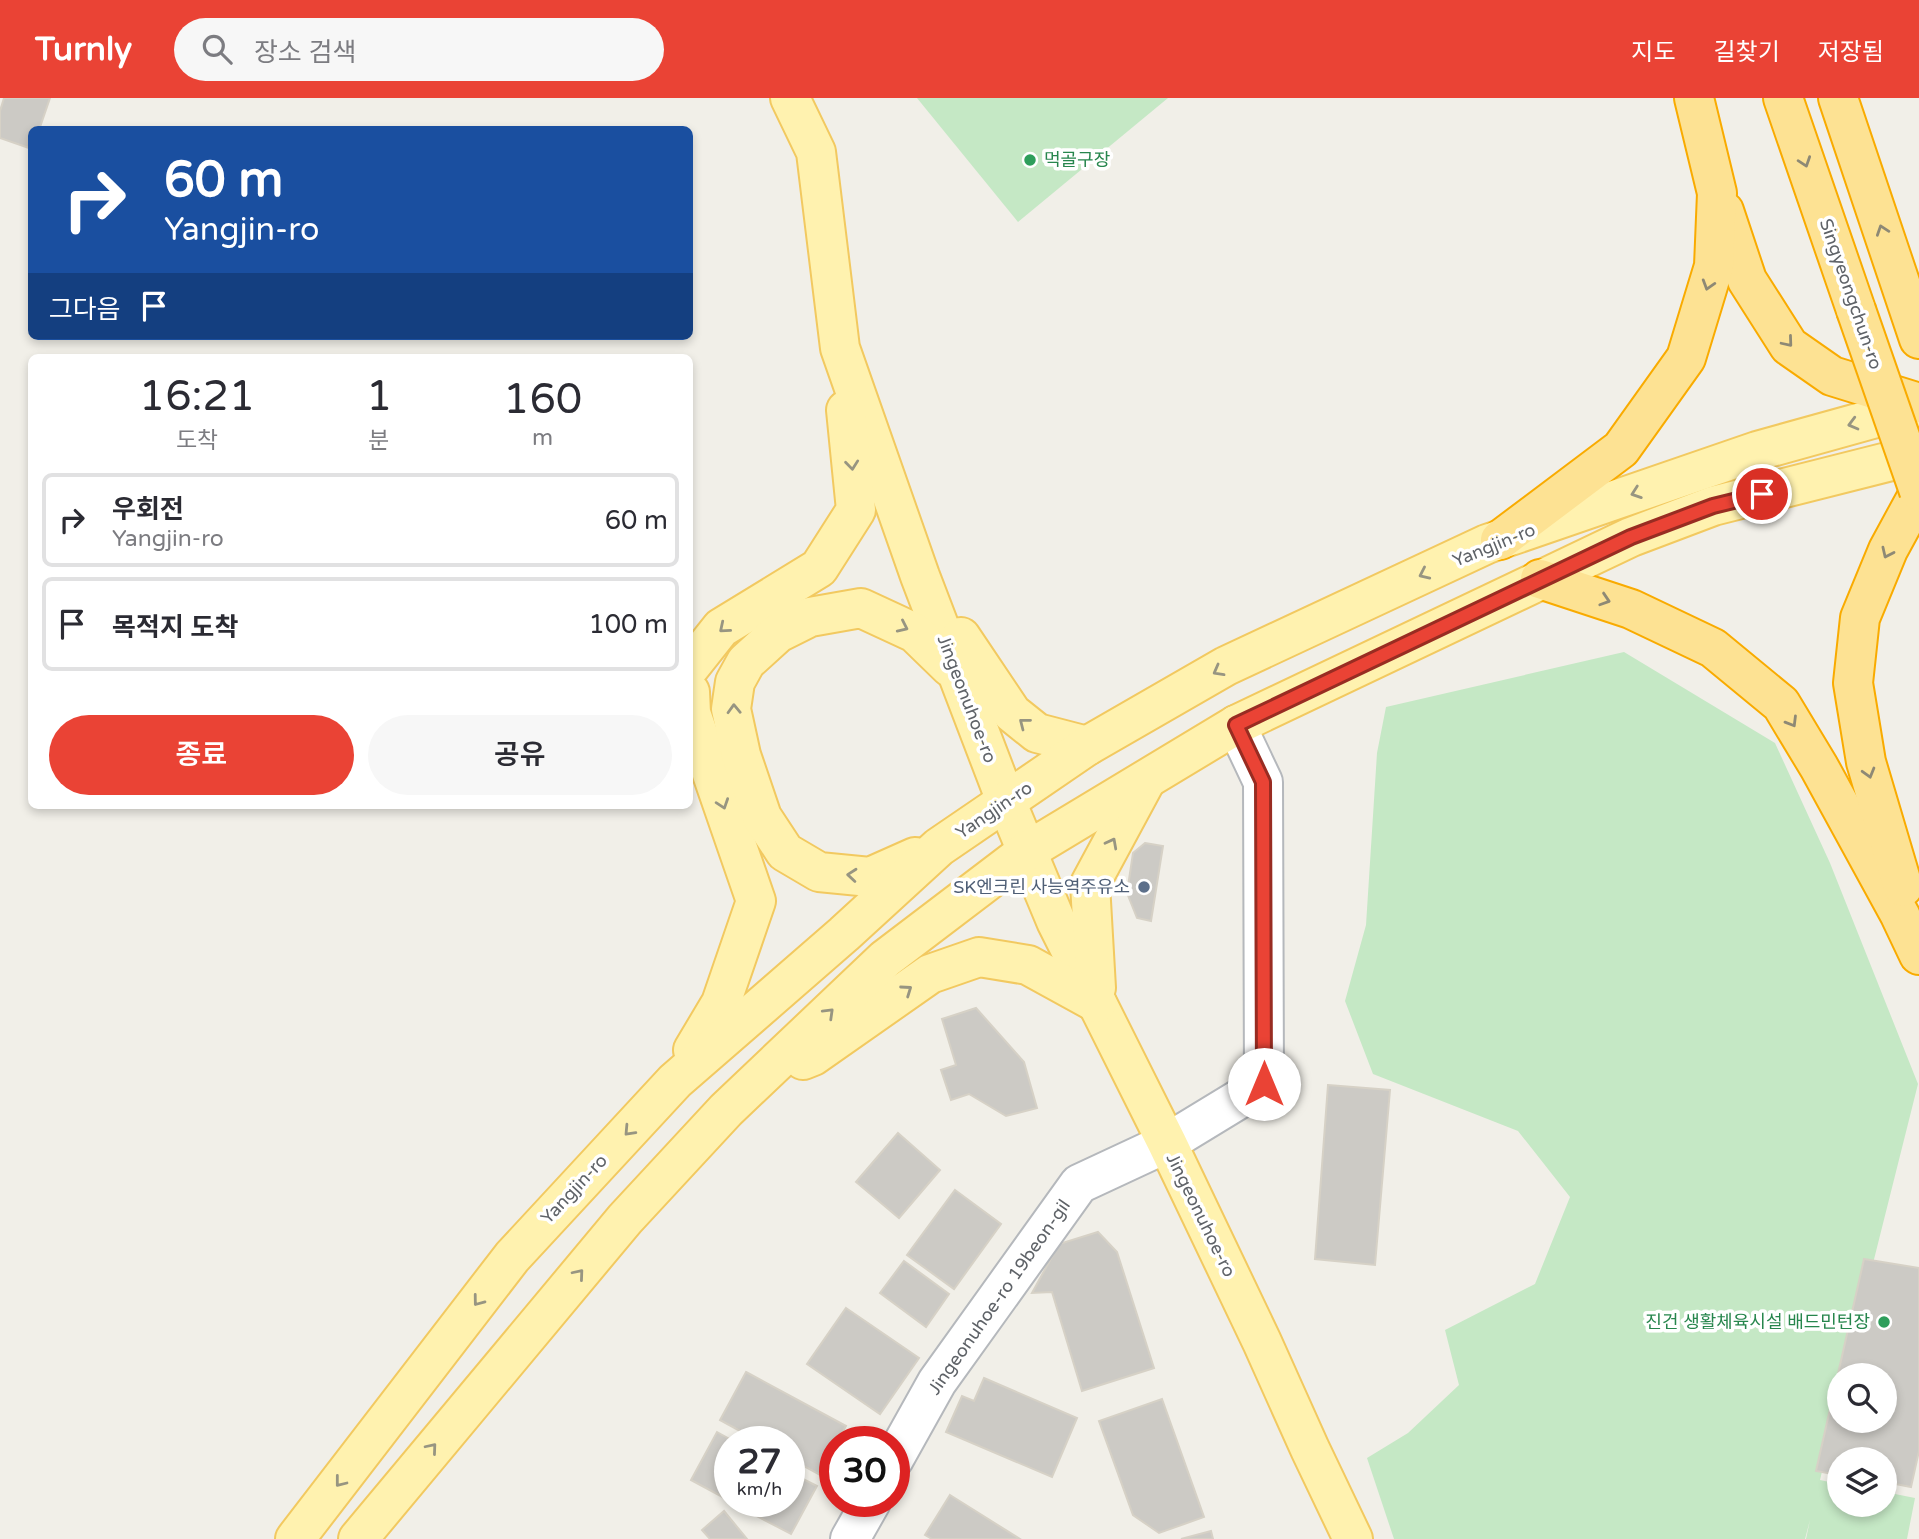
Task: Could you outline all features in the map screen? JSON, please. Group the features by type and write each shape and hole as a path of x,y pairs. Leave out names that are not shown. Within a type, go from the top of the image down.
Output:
{"highway":[{"path":"1694,98 1717,193 1747,280 1789,346 1832,376 1919,405"},
{"name":"Singyeongchun-ro","path":"1783,98 1919,492"},
{"path":"1838,98 1919,340"},
{"path":"1500,540 1621,449 1686,358 1714,266 1717,193"},
{"path":"1919,492 1888,550 1860,618 1853,683 1866,762 1919,933"},
{"path":"1540,579 1631,609 1713,648 1781,704 1819,767 1900,915 1919,956"}],"main road":[{"name":"Jingeonuhoe-ro","path":"790,98 816,152 840,348 920,576 1006,801 1056,921 1167,1143 1353,1539"},
{"path":"693,663 721,628 819,568 856,510 840,348"},
{"name":"Yangjin-ro","path":"295,1539 512,1257 675,1081 834,943 939,847 1087,746 1226,666 1500,540 1757,451 1919,405"},
{"path":"358,1539 625,1219 726,1110 885,959 1027,851 1236,725 1631,537 1713,506 1919,454"},
{"path":"920,576 1012,713 1037,733 1087,746"},
{"path":"939,847 870,877 819,873 785,852 762,817 741,755 732,709 735,682 746,662 778,633 810,617 861,608 915,633 959,676"},
{"path":"675,1081 721,1003 757,901 693,719"},
{"path":"1097,1003 1090,884 1146,780"},
{"path":"765,1074 813,1056 930,974 979,957 1028,965 1097,1003"}],"street":[{"name":"Jingeonuhoe-ro 19beon-gil","path":"910,1430 937,1382 1079,1184 1167,1143 1264,1084 1263,782 1236,725"},
{"path":"850,1539 862,1517"}],"green space":[{"name":"먹골구장","path":"917,98 1168,98 1018,222"},
{"path":"1624,652 1775,743 1830,863 1918,1084 1848,1363 1827,1363 1827,1433 1831,1433 1820,1480 1827,1481 1827,1517 1897,1517 1897,1494 1915,1498 1907,1539 1806,1539 1810,1520 1805,1539 1394,1539 1367,1458 1408,1433 1459,1385 1445,1330 1535,1284 1570,1197 1518,1131 1373,1074 1345,1001 1366,925 1377,753 1386,707"}],"building":[{"path":"4,98 50,98 40,126 28,126 28,148 0,138 0,111"},
{"path":"1145,843 1163,846 1151,921 1137,918 1127,893 1133,853"},
{"path":"976,1008 1024,1062 1037,1108 1006,1116 969,1094 951,1100 941,1070 956,1065 942,1019"},
{"path":"1328,1085 1390,1090 1375,1265 1315,1259"},
{"path":"898,1133 940,1170 899,1218 856,1182"},
{"path":"955,1190 1001,1224 954,1289 907,1255"},
{"path":"1098,1232 1117,1252 1154,1368 1082,1391 1052,1292 1032,1293 1059,1244"},
{"name":"진건 생활체육시설 배드민턴장","path":"1864,1259 1919,1268 1919,1451 1911,1487 1897,1484 1897,1447 1827,1447 1827,1473 1816,1471 1827,1422 1827,1433 1897,1433 1897,1363 1840,1363"},
{"path":"904,1261 949,1294 926,1327 880,1293"},
{"path":"846,1308 919,1358 880,1414 807,1364"},
{"path":"746,1372 846,1426 819,1426 819,1474 805,1467 805,1426 731,1426 720,1420"},
{"path":"984,1378 1077,1418 1052,1477 946,1432 962,1396 974,1401"},
{"path":"1162,1399 1204,1517 1159,1533 1133,1515 1099,1421"},
{"path":"714,1438 714,1492 691,1480"},
{"path":"805,1480 817,1486 805,1508"},
{"path":"950,1495 1020,1539 932,1539 925,1535"},
{"path":"717,1517 729,1517 747,1539 710,1539 702,1530"},
{"path":"759,1517 800,1517 791,1534"},
{"path":"1211,1531 1213,1539 1181,1539"}],"place":[{"name":"먹골구장","path":"1030,160"},
{"name":"SK엔크린 사능역주유소","path":"1144,887"},
{"name":"진건 생활체육시설 배드민턴장","path":"1884,1322"}],"route":[{"path":"1264,1084 1263,782 1236,725 1631,537 1713,506 1762,494"}]}
